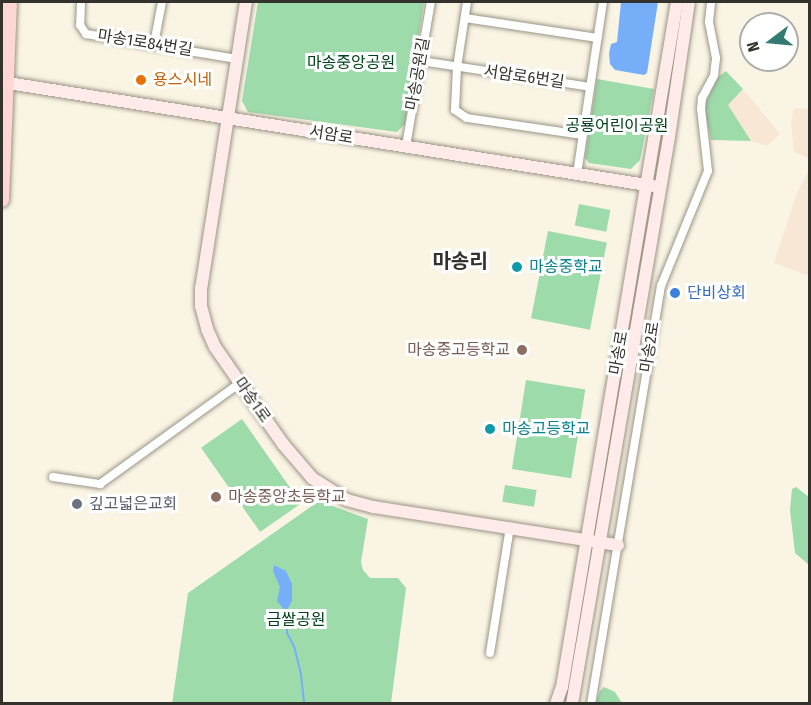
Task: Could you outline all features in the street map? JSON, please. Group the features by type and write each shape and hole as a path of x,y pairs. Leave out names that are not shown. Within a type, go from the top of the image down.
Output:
{"main road":[{"path":"2,200 4,82 10,2"}],"street":[{"name":"마송1로84번길","path":"81,2 79,14 86,34 237,59"},
{"path":"154,44 162,2"},
{"name":"마송1로","path":"246,2 201,288 201,306 215,347 292,456 312,478 329,491 361,504 618,545"},
{"name":"마송공원길","path":"406,146 431,2"},
{"path":"467,2 454,100 455,110 460,116 582,135"},
{"path":"577,174 603,2"},
{"name":"마송로","path":"572,704 593,540 677,2"},
{"name":"마송로","path":"556,704 562,687 593,540 660,187 689,2"},
{"name":"마송2로","path":"591,704 661,286 708,171 701,109 702,98 714,75 716,58 709,22 711,2"},
{"path":"465,18 597,38"},
{"name":"서암로6번길","path":"420,61 590,87"},
{"name":"서암로","path":"4,82 660,187"},
{"path":"53,477 100,484 240,383"},
{"path":"490,653 510,527"}],"shaded area":[{"path":"743,89 780,134 767,146 751,141 727,105"},
{"path":"810,108 809,159 794,152 791,123 794,109"},
{"path":"809,169 809,276 774,263 797,193"}],"green space":[{"name":"마송중앙공원","path":"258,2 424,2 405,124 397,132 248,112 242,101"},
{"path":"726,71 743,89 728,105 751,141 711,140 705,113 706,102 718,77"},
{"name":"공룡어린이공원","path":"597,79 654,89 640,160 631,169 589,163 585,158"},
{"path":"579,204 610,210 606,232 575,226"},
{"path":"548,231 607,242 590,330 531,318"},
{"path":"526,380 585,389 571,478 512,469"},
{"path":"242,419 301,503 260,532 201,448"},
{"path":"505,485 537,490 534,507 502,502"},
{"path":"796,487 809,497 809,565 795,553 790,510 792,489"},
{"name":"금쌀공원","path":"319,501 368,519 361,562 363,570 370,578 398,578 406,588 391,703 172,704 188,593"},
{"path":"604,687 615,692 622,703 596,703"}],"water":[{"path":"621,2 658,2 647,73 644,75 615,70 610,64 611,44 617,42"},
{"path":"274,565 286,571 292,584 292,601 286,612 277,601 280,587 273,571"}],"waterway":[{"path":"287,609 287,633 294,646 301,674 304,704"}],"place":[{"name":"용스시네","path":"141,80"},
{"name":"마송중학교","path":"517,267"},
{"name":"단비상회","path":"675,293"},
{"name":"마송중고등학교","path":"522,350"},
{"name":"마송고등학교","path":"490,429"},
{"name":"마송중앙초등학교","path":"216,497"},
{"name":"깊고넓은교회","path":"77,504"}],"district":[{"name":"마송리","path":"460,261"}]}
